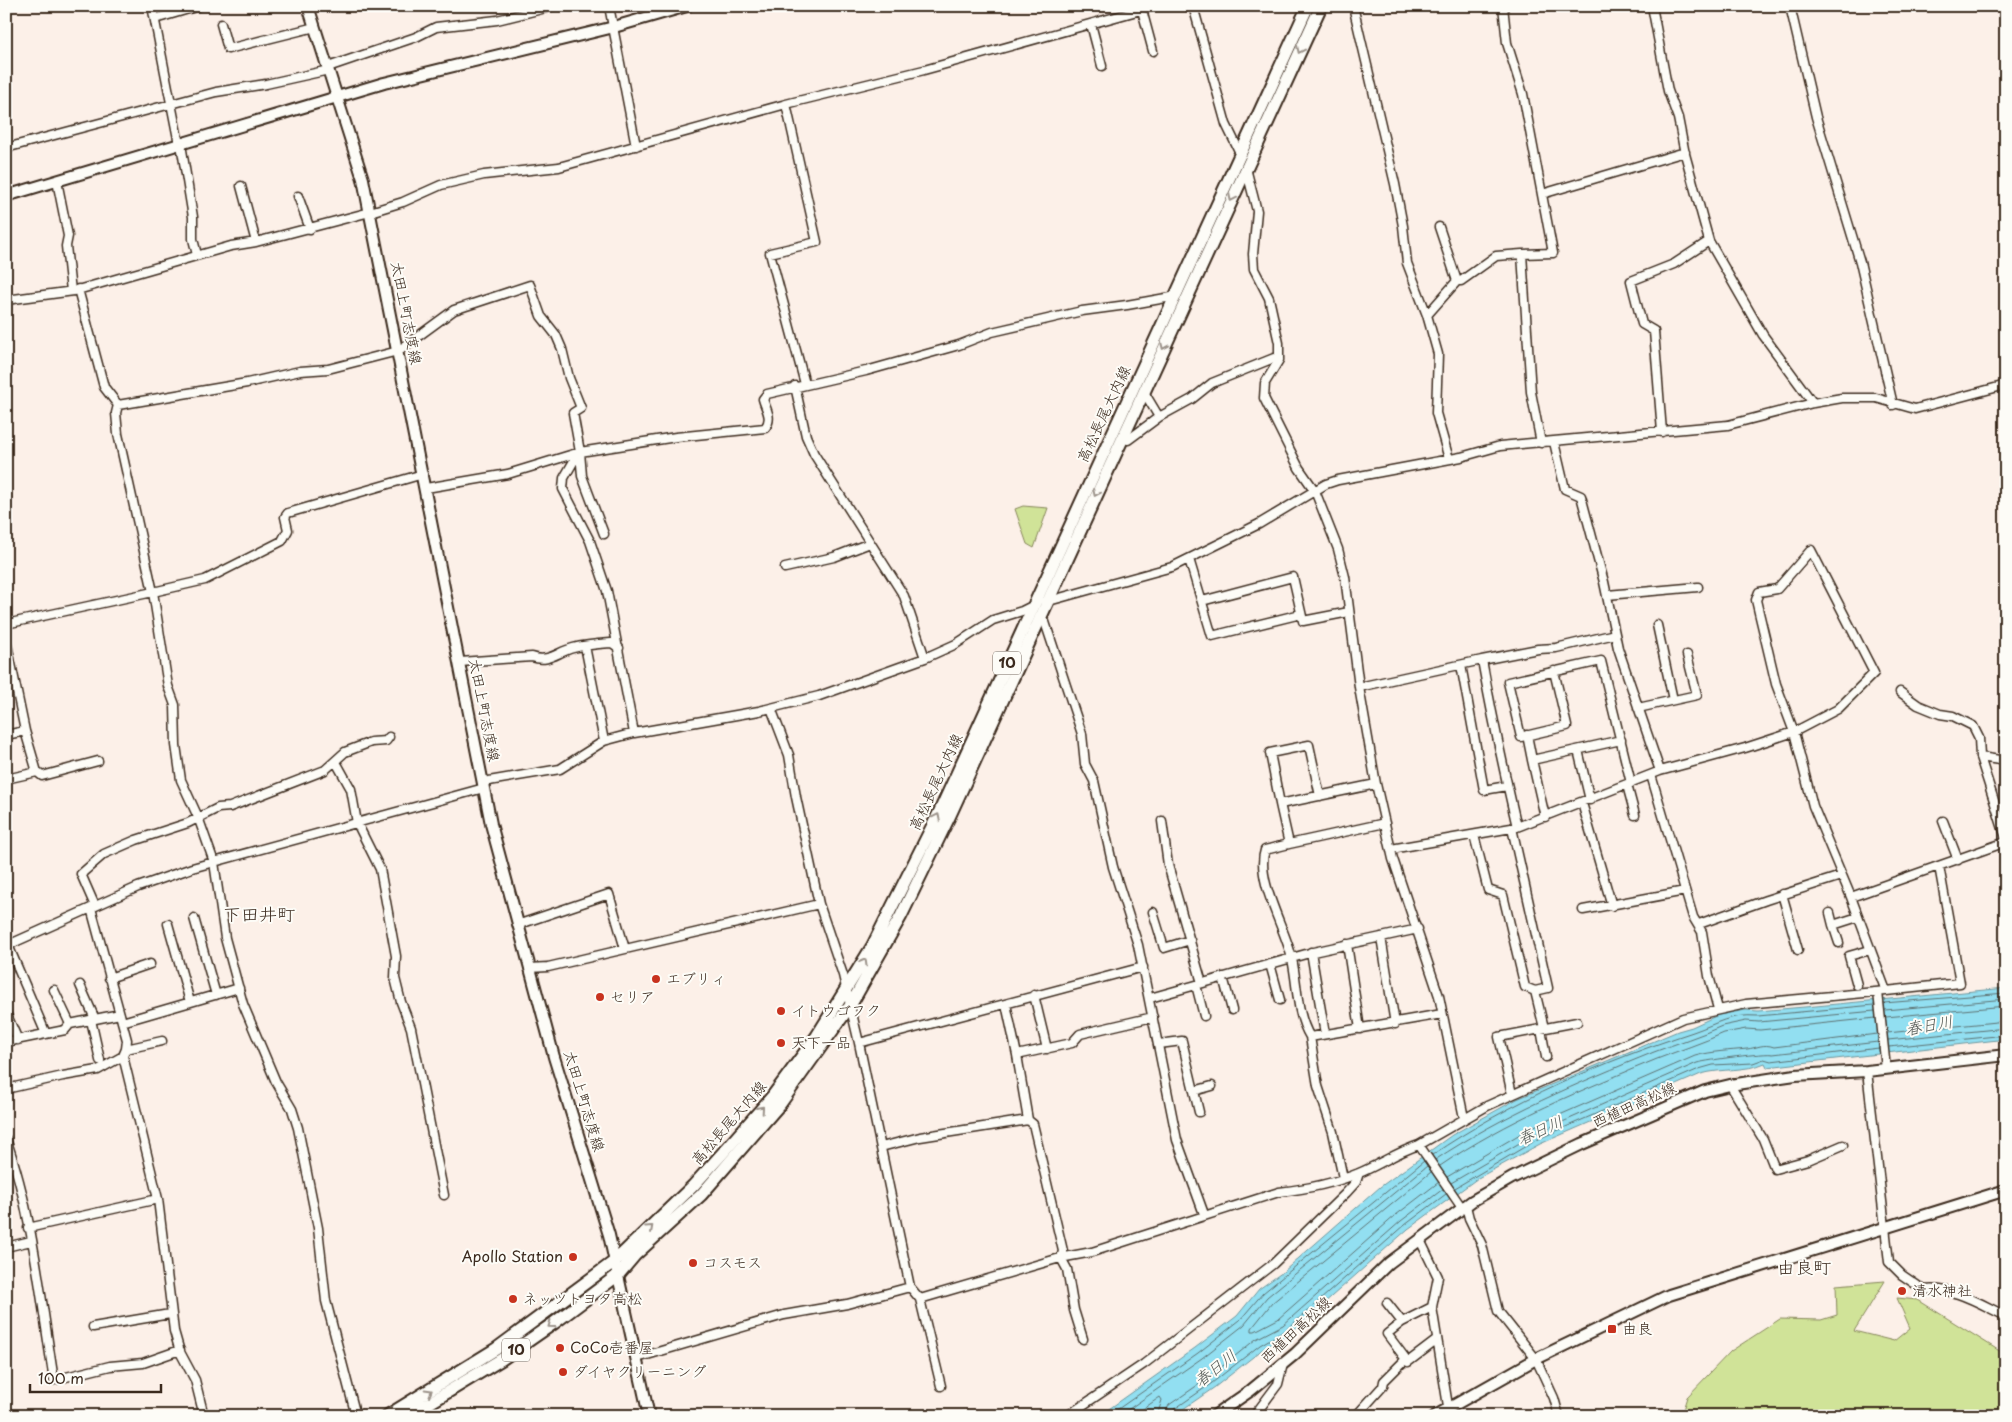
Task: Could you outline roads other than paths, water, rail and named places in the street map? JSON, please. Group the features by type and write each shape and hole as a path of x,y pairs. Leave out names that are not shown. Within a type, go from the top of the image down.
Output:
{"main road":[{"name":"太田上町志度線","path":"308,6 364,179 483,785 529,968 609,1235 649,1416"},
{"path":"6,196 413,75 614,27 687,6"},
{"name":"高松長尾大内線","path":"408,1416 502,1359 618,1275 635,1255 701,1195 730,1162 780,1104 850,1006 901,916 933,836 1033,605 1308,6"},
{"name":"高松長尾大内線","path":"387,1416 496,1349 615,1261 693,1186 772,1097 817,1036 847,991 933,836 1040,618 1188,292 1247,169 1321,6"},
{"name":"西植田高松線","path":"1214,1416 1250,1391 1283,1364 1389,1263 1466,1206 1512,1178 1582,1144 1705,1091 1730,1085 1795,1075 1867,1071 2006,1055"},
{"path":"1443,1412 1536,1359 1668,1296 2006,1190"}],"street":[{"path":"152,6 180,144 197,255"},
{"path":"154,19 182,9 199,6"},
{"path":"6,148 216,92 266,84 329,69 416,37 436,27 496,20 554,6"},
{"path":"609,6 636,146"},
{"path":"6,300 74,290 231,246 310,229 403,202 441,184 484,175 558,167 786,104 924,70 1155,6"},
{"path":"1193,6 1226,124 1247,169 1257,211 1253,254 1254,269 1269,298 1277,326 1279,360 1266,383 1264,398 1299,468 1315,491 1338,549 1345,577 1359,687 1376,784 1391,849 1418,929 1442,1014 1464,1118"},
{"path":"1353,6 1395,184 1403,226 1406,263 1428,315 1438,354 1436,413 1449,459"},
{"path":"1428,315 1457,281 1461,281 1496,256 1552,253 1523,94 1507,43 1503,6"},
{"path":"1652,6 1668,91 1678,118 1684,152 1709,241 1763,335 1814,403"},
{"path":"1790,6 1816,117 1860,262 1893,405"},
{"path":"1142,10 1153,51"},
{"path":"221,24 228,49 315,27"},
{"path":"1091,24 1102,66"},
{"path":"786,104 817,242 770,253 805,384"},
{"path":"1542,194 1684,152"},
{"path":"57,181 68,236 66,246 74,290 104,388 118,405"},
{"path":"241,186 256,242"},
{"path":"298,196 310,229"},
{"path":"1439,227 1457,281"},
{"path":"1662,432 1654,331 1642,324 1631,281 1674,264 1709,241"},
{"path":"1522,254 1531,392 1541,443"},
{"path":"118,405 247,383 300,371 328,369 398,351 454,310 530,285 541,316 556,335 562,349 569,378 581,408 573,413 584,485 604,534"},
{"path":"426,488 508,474 580,452 765,428 769,422 769,416 764,396 795,386 866,371 959,345 992,332 1082,311 1127,305 1188,292"},
{"path":"1122,438 1128,440 1159,417 1192,399 1212,383 1274,358 1279,360"},
{"path":"46,1034 7,945 138,887 214,862 356,823 483,785 560,769 604,741 634,733 770,708 819,696 925,658 956,644 993,620 1022,612 1033,605 1172,567 1259,524 1326,484 1338,480 1449,459 1500,446 1662,432 1749,421 1814,403 1842,398 1876,398 1893,405 1915,409 2006,385"},
{"path":"795,386 806,436 814,454 904,596 925,658"},
{"path":"1144,392 1159,417"},
{"path":"118,405 116,413 118,434 153,592 168,686 175,705 176,745 182,780 214,862 225,938 254,1032 284,1099 292,1109 298,1128 318,1228 326,1301 356,1416"},
{"path":"1554,442 1565,489 1581,496 1607,595 1615,634 1660,772"},
{"path":"575,459 564,478 563,489 566,499 582,523 596,556 607,591 634,733"},
{"path":"6,623 205,580 282,541 288,530 285,517 288,513 423,474"},
{"path":"785,568 834,557 870,543"},
{"path":"1391,849 1515,828 1545,818 1650,775 1794,732 1838,709 1874,673 1811,550 1777,589 1759,592 1756,600 1776,684 1794,732 1814,806 1851,897 1870,950 1882,992 1886,1069"},
{"path":"1188,559 1212,636 1301,614"},
{"path":"1202,601 1293,577 1303,621 1349,612"},
{"path":"1607,595 1698,586"},
{"path":"1040,618 1045,622 1050,642 1069,690 1082,734 1085,764 1094,781 1113,867 1138,945 1177,1140 1204,1214"},
{"path":"1656,625 1673,700"},
{"path":"1359,687 1482,660 1538,649 1556,648 1615,634"},
{"path":"460,662 532,657 540,660 553,658 571,649 612,643 619,648"},
{"path":"7,644 25,730 37,772 42,776 98,761"},
{"path":"585,646 604,741"},
{"path":"1638,708 1697,695 1687,655"},
{"path":"1474,835 1488,890 1503,895 1525,987 1536,991 1548,988 1482,660"},
{"path":"1554,671 1568,726 1521,737 1508,682 1554,671 1601,661 1621,740 1635,815"},
{"path":"1461,665 1484,790 1507,786"},
{"path":"6,692 16,690"},
{"path":"1900,692 1918,705 1940,714 1953,716 1973,726 1979,738 1980,758 2006,838"},
{"path":"770,708 789,756 819,904 847,991 910,1288 920,1298 942,1386"},
{"path":"6,735 25,730"},
{"path":"1527,736 1545,818"},
{"path":"204,1416 195,1380 180,1350 170,1314 158,1199 124,1053 127,1040 109,978 93,907 81,874 104,854 136,840 264,795 325,770 345,752 372,742 386,741 389,737"},
{"path":"1532,760 1621,740"},
{"path":"1289,844 1270,753 1309,745 1320,796"},
{"path":"1578,750 1590,800"},
{"path":"1980,758 2006,761"},
{"path":"336,762 351,789 356,823 382,878 396,956 395,978 401,1002 411,1028 444,1195"},
{"path":"6,779 37,772"},
{"path":"1650,775 1693,917 1699,924 1718,1009"},
{"path":"1280,804 1376,784"},
{"path":"1582,803 1612,906"},
{"path":"1162,821 1168,865 1190,940 1204,1016"},
{"path":"1943,821 1958,860"},
{"path":"1343,1178 1333,1132 1318,1086 1310,1037 1302,1023 1292,958 1274,908 1262,861 1265,850 1385,823"},
{"path":"1851,897 2006,842"},
{"path":"920,1298 1061,1258 1092,1252 1204,1214 1251,1202 1279,1192 1309,1188 1359,1173 1398,1151 1420,1147 1464,1118 1512,1094 1662,1027 1718,1009 1746,1004 1960,983 1939,866"},
{"path":"1699,924 1782,894 1841,876"},
{"path":"1583,910 1685,891"},
{"path":"517,925 609,894 625,949"},
{"path":"1782,894 1798,950"},
{"path":"529,968 548,967 819,904"},
{"path":"1153,912 1164,948 1190,940"},
{"path":"1830,913 1839,943"},
{"path":"1833,925 1858,917"},
{"path":"194,918 216,995"},
{"path":"168,924 190,1002"},
{"path":"1150,998 1311,952 1418,929"},
{"path":"1381,937 1395,1024"},
{"path":"1346,944 1360,1029"},
{"path":"1857,985 1849,956 1870,950"},
{"path":"1311,952 1325,1034"},
{"path":"109,978 150,964"},
{"path":"1270,964 1280,1000"},
{"path":"859,1043 1142,967"},
{"path":"1223,977 1232,1010"},
{"path":"80,985 93,1020 100,1060"},
{"path":"6,1042 65,1030 70,1024 121,1018 240,988"},
{"path":"54,990 70,1024"},
{"path":"1536,991 1546,1057"},
{"path":"1034,995 1047,1048"},
{"path":"1006,1004 1028,1120 1033,1124 1062,1251 1061,1258 1067,1269 1074,1310 1083,1339"},
{"path":"6,1013 18,1040"},
{"path":"1310,1037 1395,1024 1442,1014"},
{"path":"1017,1055 1072,1043 1080,1034 1153,1017"},
{"path":"1512,1094 1499,1036 1577,1022"},
{"path":"6,1089 98,1070 124,1053 162,1041"},
{"path":"1159,1044 1182,1041 1199,1112"},
{"path":"1867,1071 1889,1262 1902,1275 1924,1290 1939,1288 1965,1297 2006,1316"},
{"path":"1730,1085 1764,1139 1775,1169 1808,1160 1843,1145"},
{"path":"1194,1090 1212,1086"},
{"path":"881,1147 920,1137 1028,1120"},
{"path":"6,1139 16,1166 31,1241 54,1380 110,1366 143,1363 180,1350"},
{"path":"1420,1147 1460,1205 1466,1206 1469,1218 1482,1245 1498,1312 1536,1359 1554,1398 1559,1416"},
{"path":"1068,1416 1144,1364 1273,1264 1346,1193 1356,1182 1359,1173"},
{"path":"28,1228 158,1199"},
{"path":"1420,1240 1438,1277 1432,1307 1437,1340 1443,1412"},
{"path":"6,1246 31,1241"},
{"path":"637,1358 784,1316 847,1304 910,1288"},
{"path":"1387,1303 1402,1322"},
{"path":"1432,1307 1402,1322 1387,1334 1408,1362 1437,1340"},
{"path":"93,1327 170,1314"},
{"path":"1356,1416 1383,1386 1384,1381 1406,1359"},
{"path":"1254,1416 1278,1384 1283,1364"}],"water":[{"name":"春日川","path":"2006,988 2006,1039 1767,1067 1765,1063 1750,1068 1709,1072 1540,1144 1478,1178 1408,1229 1289,1334 1263,1349 1215,1387 1173,1416 1099,1416 1237,1316 1259,1289 1283,1272 1380,1187 1452,1135 1517,1099 1718,1015 1746,1010 1758,1011"}],"place":[{"name":"エブリィ","path":"656,979"},
{"name":"セリア","path":"600,997"},
{"name":"イトウゴフク","path":"781,1011"},
{"name":"天下一品","path":"781,1043"},
{"name":"Apollo Station","path":"573,1257"},
{"name":"コスモス","path":"693,1263"},
{"name":"清水神社","path":"1902,1291"},
{"name":"ネッツトヨタ高松","path":"513,1299"},
{"name":"由良","path":"1612,1329"},
{"name":"CoCo壱番屋","path":"560,1348"},
{"name":"ダイヤクリーニング","path":"563,1372"}],"district":[{"name":"下田井町","path":"259,915"},
{"name":"由良町","path":"1804,1268"}]}
